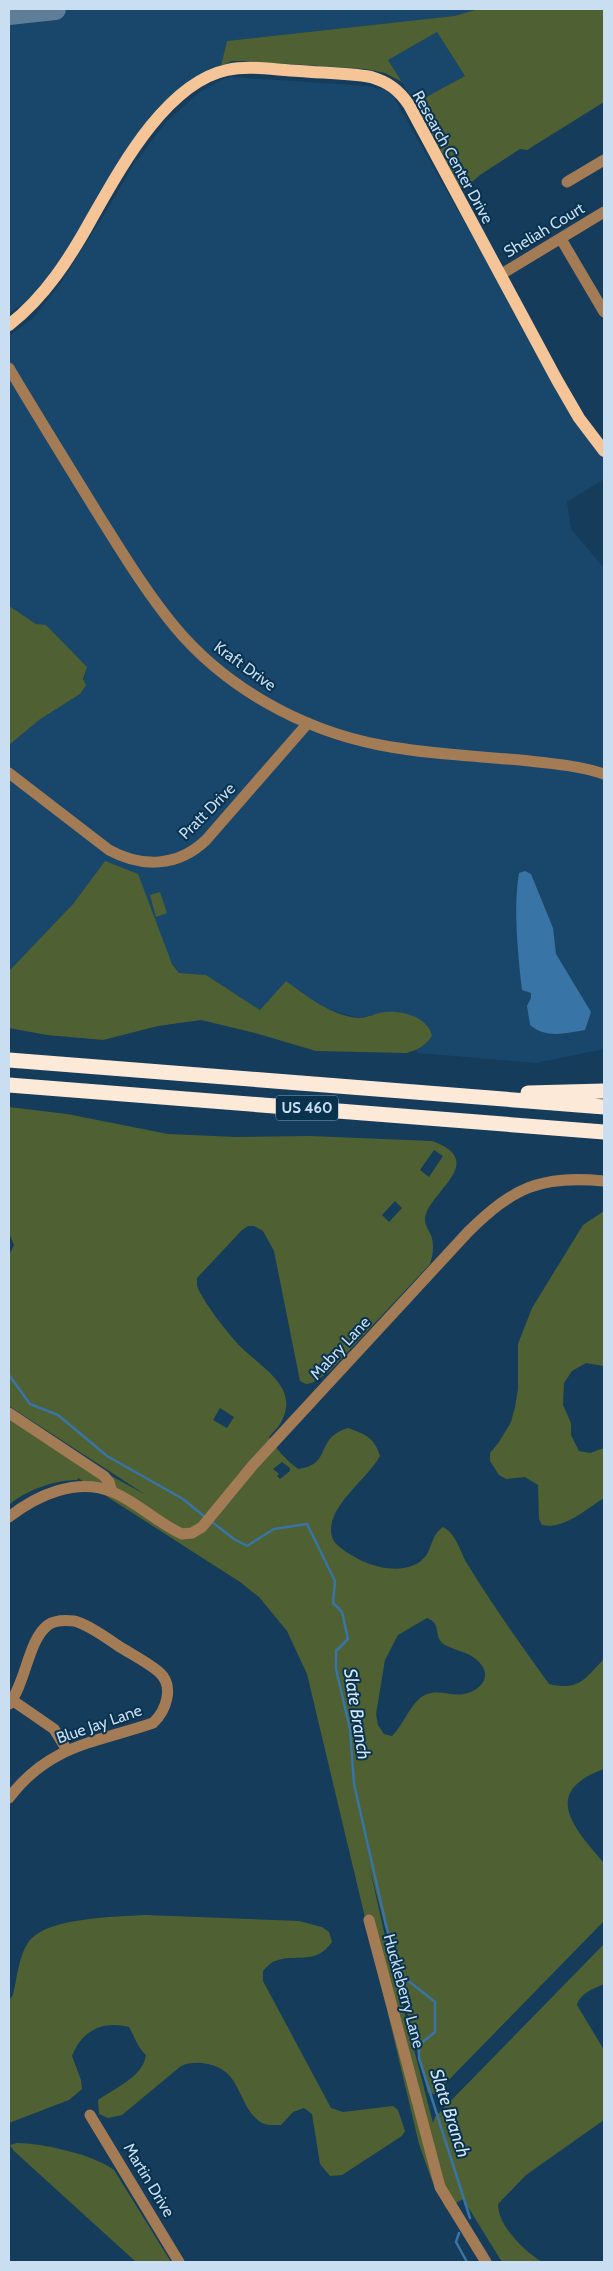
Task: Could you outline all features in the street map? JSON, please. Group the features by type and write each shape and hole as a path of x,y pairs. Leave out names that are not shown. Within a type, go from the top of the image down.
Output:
{"highway":[{"name":"US 460","path":"9,1060 604,1107"},
{"name":"US 460","path":"9,1085 604,1132"},
{"path":"463,1096 604,1091"}],"main road":[{"name":"Research Center Drive","path":"9,325 38,299 62,268 122,167 160,115 176,99 208,77 222,71 238,68 365,76 382,80 394,87 409,105 575,410 603,447"}],"street":[{"name":"Sheliah Court","path":"567,182 604,160"},
{"name":"Sheliah Court","path":"500,275 604,212"},
{"path":"561,239 604,312"},
{"name":"Kraft Drive","path":"9,368 146,588 176,628 210,663 236,682 275,708 308,724 358,740 398,748 548,763 604,774"},
{"name":"Pratt Drive","path":"9,773 109,850 127,859 140,862 164,862 186,855 206,840 308,724"},
{"name":"Mabry Lane","path":"112,1492 177,1531 188,1534 198,1531 253,1465 468,1232 505,1198 540,1183 560,1179 604,1180"},
{"path":"9,1413 104,1476 109,1482 112,1492 81,1487 63,1489 28,1502 9,1517"},
{"name":"Blue Jay Lane","path":"9,1798 24,1779 45,1762 67,1750 153,1723 162,1714 166,1706 168,1689 161,1673 109,1640 75,1621 58,1620 42,1630 10,1702"},
{"path":"10,1702 54,1728 67,1750"},
{"name":"Huckleberry Lane","path":"369,1920 440,2187 486,2262"},
{"name":"Martin Drive","path":"90,2115 179,2262"}],"shaded area":[{"path":"9,9 479,9 454,16 227,41 221,66 172,95 57,267 26,303 9,312"},
{"path":"437,32 465,76 415,103 388,60"},
{"path":"231,77 367,86 385,90 393,96 587,438 604,459 604,479 567,502 571,529 604,568 604,1049 536,1063 418,1053 416,1050 426,1044 385,1012 359,1018 322,1007 286,981 260,1010 206,975 179,973 105,861 73,904 9,971 9,744 39,720 80,694 87,667 36,624 9,606 9,336 33,318 59,286 132,167 166,122 200,92 223,79"},
{"path":"525,871 531,874 553,928 556,954 591,1012 585,1030 549,1034 530,1025 527,1006 531,993 522,990 516,901 519,873"}],"green space":[{"path":"479,9 604,9 604,102 527,150 520,149 480,175 465,188 461,188 458,183 415,103 465,76 437,32 388,60 402,82 385,73 366,69 243,61 232,61 221,66 227,41 454,16"},
{"path":"9,606 36,624 46,625 87,667 83,679 86,685 80,694 39,720 9,745"},
{"path":"105,861 138,874 172,964 179,973 206,975 260,1010 286,981 320,1004 348,1016 361,1018 382,1013 399,1012 413,1016 430,1029 432,1036 421,1047 406,1053 316,1051 255,1033 201,1020 158,1026 103,1040 47,1035 9,1028 9,971 73,904"},
{"path":"160,892 167,913 156,917 150,895"},
{"path":"9,1107 67,1114 168,1134 236,1137 310,1136 432,1141 449,1149 456,1159 456,1168 451,1179 434,1200 425,1220 433,1241 430,1264 329,1372 312,1383 306,1384 300,1381 274,1251 263,1231 254,1226 248,1226 242,1230 197,1278 197,1286 220,1323 244,1350 263,1366 280,1385 285,1395 286,1406 281,1423 269,1437 290,1462 298,1469 309,1467 320,1457 331,1438 338,1432 348,1428 364,1435 372,1441 378,1450 380,1456 374,1465 340,1505 334,1515 331,1526 332,1537 340,1548 362,1561 381,1567 408,1567 425,1557 438,1531 443,1527 452,1534 465,1560 487,1595 549,1684 568,1686 581,1682 604,1659 604,1769 584,1778 573,1788 568,1800 569,1812 574,1824 582,1837 604,1863 604,1921 435,2094 428,2093 369,1865 387,1945 433,2123 435,2117 604,1944 604,1984 584,1994 577,2005 604,2050 604,2120 526,2175 498,2204 502,2221 513,2237 542,2262 502,2262 463,2199 446,2209 431,2178 419,2144 307,1674 287,1631 259,1597 240,1582 78,1478 77,1480 59,1482 32,1490 9,1505 9,1416 73,1455 146,1495 9,1406 9,1255 14,1245 9,1233","holes":["434,1150 443,1156 429,1177 420,1170","395,1201 402,1208 389,1222 382,1215","220,1408 234,1417 227,1428 213,1420","282,1462 290,1468 290,1471 280,1479 277,1476 279,1474 273,1469","427,1618 435,1624 441,1642 471,1656 479,1662 483,1667 485,1677 480,1686 464,1694 436,1692 425,1695 415,1703 392,1736 384,1734 378,1725 376,1714 385,1660 398,1635"]},
{"path":"604,1211 604,1366 586,1363 572,1371 564,1383 563,1405 571,1423 571,1435 579,1451 590,1453 604,1448 604,1498 567,1522 550,1526 542,1525 539,1519 538,1485 525,1477 506,1479 499,1475 490,1461 490,1453 511,1422 518,1389 518,1344 532,1308 583,1225"},
{"path":"145,1915 299,1921 322,1927 329,1932 332,1942 326,1949 319,1954 305,1958 283,1959 273,1962 263,1971 263,1981 331,2108 343,2112 393,2106 398,2110 405,2131 402,2136 342,2175 330,2176 320,2164 312,2114 304,2108 293,2112 281,2125 261,2123 252,2114 227,2073 219,2068 201,2063 181,2066 122,2115 108,2118 99,2114 98,2100 134,2076 144,2063 146,2055 138,2045 129,2027 119,2025 110,2025 94,2030 87,2034 76,2047 72,2056 81,2080 82,2089 69,2100 9,2123 9,2000 13,1995 26,1945 39,1932 52,1927 84,1920"},
{"path":"17,2143 40,2145 68,2151 94,2159 114,2170 171,2262 136,2262 14,2151 10,2145"}],"waterway":[{"name":"Slate Branch","path":"9,1375 30,1404 58,1415 107,1456 183,1499 205,1517"},
{"name":"Slate Branch","path":"212,1522 234,1539 247,1546 274,1529 307,1524 335,1581 333,1603 342,1612 348,1639 336,1651 336,1669 350,1729 354,1784 386,1925 401,1975 435,2002 435,2032 419,2045 419,2058 470,2218"},
{"name":"Slate Branch","path":"459,2233 456,2242 467,2262"}],"taxiway":[{"path":"9,14 55,9"}]}
